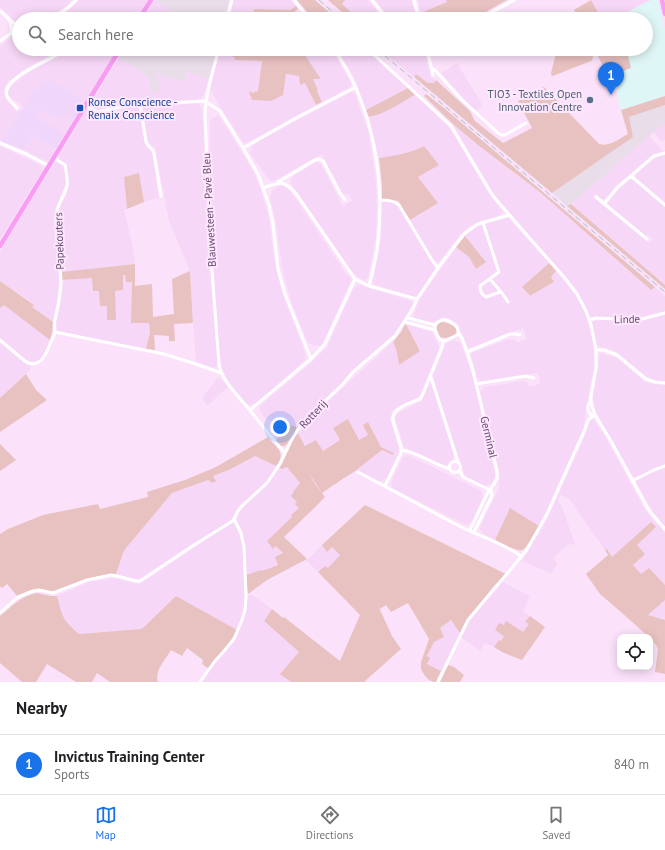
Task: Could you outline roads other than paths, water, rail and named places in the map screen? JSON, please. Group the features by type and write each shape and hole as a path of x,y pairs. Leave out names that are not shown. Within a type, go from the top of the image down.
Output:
{"main road":[{"path":"143,12 151,0"},
{"path":"662,0 665,14"},
{"path":"0,246 116,56"}],"street":[{"path":"62,12 76,0"},
{"path":"229,12 232,0"},
{"path":"294,0 304,12"},
{"path":"372,0 381,12"},
{"path":"414,0 417,12"},
{"path":"492,12 514,0"},
{"path":"0,10 11,21 12,26 11,32 0,41"},
{"path":"18,108 7,96 6,88 8,85 37,64 55,56"},
{"name":"Blauwesteen - Pavé Bleu","path":"217,56 207,91 206,142 211,256 218,357 221,373"},
{"path":"338,56 356,87 365,113 372,136 378,178 380,200 379,234 377,252 369,286"},
{"path":"376,56 449,124 490,191 509,215 568,281 584,306 596,350 596,368 591,392 594,415 649,511 665,529"},
{"path":"429,56 433,75"},
{"path":"432,69 435,70 468,107 501,135 505,135 526,123"},
{"path":"243,148 356,87"},
{"path":"86,106 97,112 140,104 206,101 220,112 258,174 273,224 278,269 285,294 311,359"},
{"path":"140,104 146,142 154,153 161,196"},
{"path":"0,143 49,166"},
{"path":"604,204 618,187 654,156 665,153"},
{"name":"Papekouters","path":"0,340 25,361 30,364 35,364 44,357 55,332 61,284 56,217 59,202 67,185 67,172 65,165 54,158"},
{"path":"263,188 277,183 319,159 322,161 340,193 346,200"},
{"path":"631,176 665,205"},
{"path":"277,183 288,185 297,195 355,279 369,286 417,299"},
{"path":"596,197 647,239"},
{"path":"380,200 390,200 399,205 438,268"},
{"name":"Rotterij","path":"234,519 242,506 267,483 280,464 293,437 307,419 343,384 353,372 392,340 408,318 417,299 438,268 464,234 475,226 509,215"},
{"path":"483,223 499,272 480,286 480,289 484,296 489,297 500,292"},
{"path":"250,410 311,359 325,344 355,279"},
{"path":"490,279 508,302"},
{"name":"Linde","path":"589,320 596,318 638,320 665,313"},
{"name":"Germinal","path":"408,318 435,325 439,321 444,320 457,327 472,367 497,471 497,478 470,530"},
{"path":"405,322 435,330"},
{"path":"435,325 435,330 440,340 443,341"},
{"path":"55,332 164,354 221,373 229,385 285,453"},
{"path":"443,341 459,334"},
{"path":"467,352 510,334 520,335"},
{"path":"385,486 402,450 393,421 393,415 396,410 420,398 442,347 443,341"},
{"path":"596,350 604,350 617,355 646,379 655,382 665,382"},
{"path":"430,376 463,477 491,489"},
{"path":"476,384 526,376 534,378"},
{"path":"591,400 587,409 589,413 594,415"},
{"path":"438,682 468,620 526,550 547,514 588,420 594,415"},
{"path":"402,450 410,451 442,467 450,469 455,473 460,471"},
{"path":"450,469 450,465 453,462 458,462"},
{"path":"632,481 665,466"},
{"path":"358,472 459,526 512,550 521,556"},
{"name":"Germinal","path":"474,532 492,496 491,489"},
{"path":"0,613 18,598 33,591 39,590 54,593 87,580 111,575 140,581 234,519 241,533 244,547 246,597 245,610 234,639 215,661 200,682"}],"railway":[{"path":"319,0 333,12"},
{"path":"385,56 665,292"}],"place":[{"name":"Invictus Training Center","path":"611,95"},
{"name":"TIO3 - Textiles Open Innovation Centre","path":"590,100"},
{"name":"Ronse Conscience - Renaix Conscience","path":"80,108"}]}
